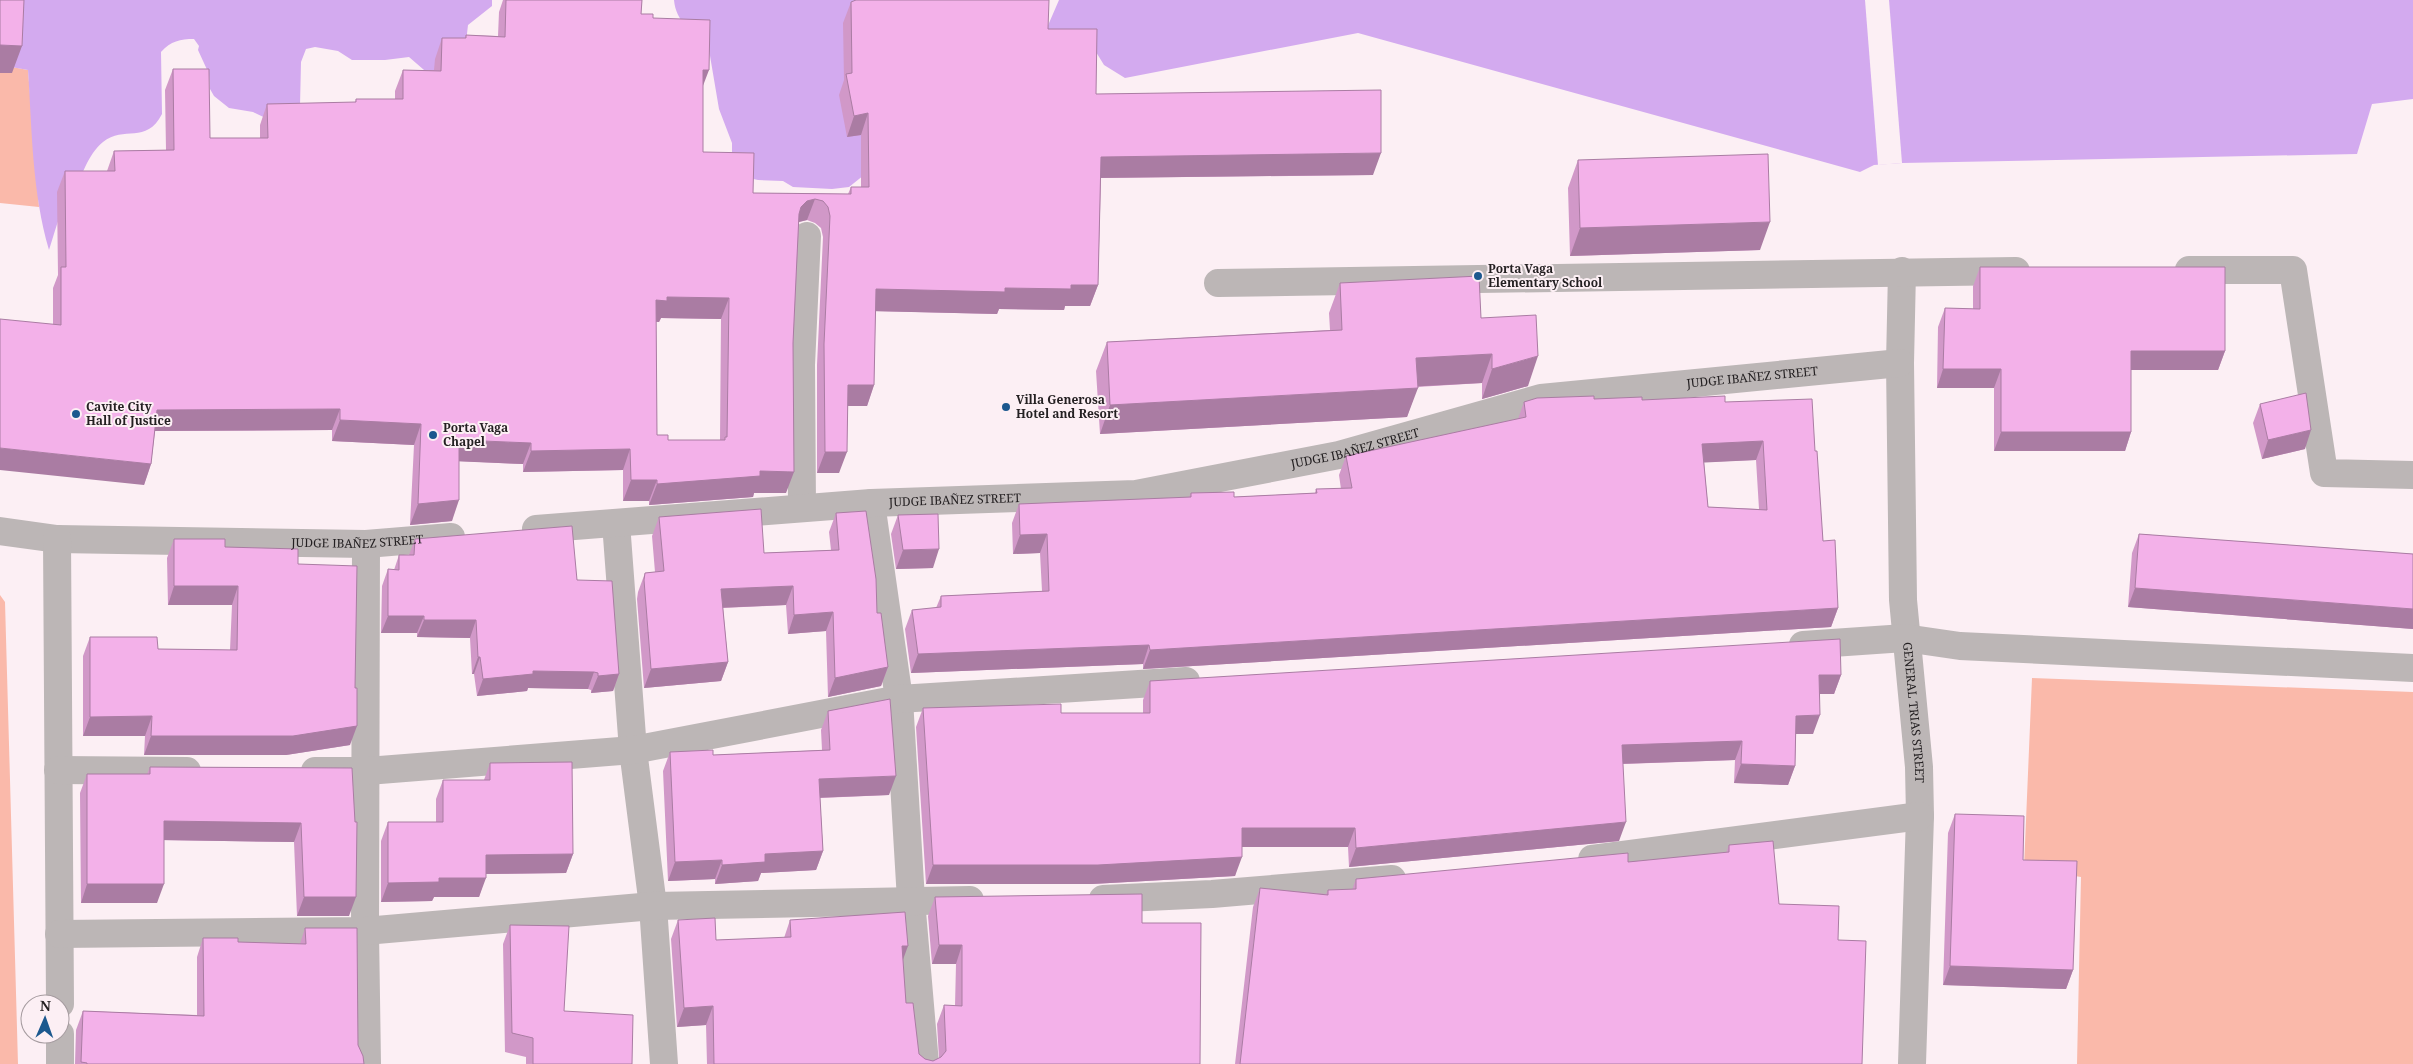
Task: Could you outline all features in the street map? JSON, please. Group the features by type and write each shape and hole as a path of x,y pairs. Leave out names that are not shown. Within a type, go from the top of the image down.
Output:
{"street":[{"path":"802,508 801,365 807,236"},
{"path":"1218,283 2039,270"},
{"path":"2166,270 2293,270 2324,473 2413,475"},
{"name":"GENERAL TRIAS STREET","path":"1902,271 1900,362 1905,638 1919,767 1920,816 1912,1064"},
{"name":"JUDGE IBAÑEZ STREET","path":"508,532 871,503 1136,494 1339,455 1541,398 1900,362"},
{"path":"871,503 899,699 911,900 925,1064"},
{"path":"616,523 633,750 653,906 664,1064"},
{"name":"JUDGE IBAÑEZ STREET","path":"0,531 57,539 366,544 479,534"},
{"path":"57,539 60,994"},
{"path":"366,544 367,771 365,931 367,1064"},
{"path":"1776,646 1905,638 1960,646 2413,668"},
{"path":"288,771 367,771 633,750 899,699 1208,680"},
{"path":"58,770 208,771"},
{"path":"1567,862 1644,854 1920,816"},
{"path":"1082,900 1212,894 1412,877"},
{"path":"59,934 365,931 653,906 997,900"},
{"path":"60,1044 60,1064"}],"shaded area":[{"path":"0,0 492,0 492,6 468,25 464,59 431,76 409,57 385,60 352,60 338,51 315,47 306,49 301,62 300,106 276,123 253,112 229,108 214,96 210,89 209,74 198,50 199,46 194,39 180,40 172,43 161,52 162,114 149,129 111,137 97,147 72,197 61,214 49,250 43,228 36,183 28,70 0,65"},
{"path":"674,0 870,0 864,175 849,187 832,189 793,187 783,181 758,180 740,176 732,165 732,143 719,109 708,44 681,20 675,8"},
{"path":"1059,0 2413,0 2413,99 2372,104 2357,154 1902,163 1874,165 1860,172 1358,33 1125,78 1104,65 1088,39 1046,30"},
{"path":"12,67 28,70 39,207 0,203 0,73 12,73"},
{"path":"0,595 5,602 18,1064 0,1064"},
{"path":"2032,678 2413,692 2413,1064 2077,1064 2081,877 2024,868"}],"pier":[{"path":"1865,0 1889,0 1902,163 1878,165"}],"building":[{"path":"0,0 24,0 22,46 0,45"},
{"path":"506,0 642,0 641,14 653,14 653,18 710,20 709,70 703,70 703,152 754,153 753,193 851,194 851,187 869,187 868,113 854,116 846,74 852,73 851,2 856,0 1049,0 1048,29 1097,29 1096,94 1381,90 1381,153 1101,157 1098,285 1071,285 1071,289 1005,288 1005,292 876,289 874,385 848,385 847,452 825,452 824,344 830,216 828,207 823,201 815,199 807,201 801,207 799,214 793,343 794,472 760,471 760,476 657,484 657,480 631,480 630,449 531,451 531,443 459,440 459,500 418,504 421,424 340,420 340,409 157,410 151,464 0,448 0,319 61,325 61,267 66,267 65,171 115,171 114,151 174,150 173,69 209,69 210,138 268,138 267,104 356,102 356,99 403,99 403,70 441,71 442,38 466,38 466,35 505,37","holes":["667,297 729,298 727,437 725,437 725,440 668,440 668,435 657,435 656,300 667,301"]},
{"path":"1768,154 1770,222 1580,228 1578,160"},
{"path":"1980,267 2225,267 2225,351 2131,351 2131,432 2001,432 2001,369 1943,369 1945,308 1980,309"},
{"path":"1479,276 1481,318 1536,315 1538,356 1492,369 1492,354 1416,358 1418,388 1110,405 1107,342 1342,330 1340,283"},
{"path":"2306,393 2311,430 2268,440 2260,404"},
{"path":"1594,396 1594,399 1642,397 1642,400 1725,396 1725,402 1812,399 1823,541 1835,540 1838,608 1150,650 1149,645 918,654 912,610 941,607 941,596 1049,591 1047,534 1020,535 1019,504 1191,497 1191,493 1234,492 1234,497 1317,493 1316,489 1352,488 1346,456 1526,417 1524,402 1537,398","holes":["1763,441 1767,510 1708,507 1702,444"]},
{"path":"761,509 764,553 839,550 836,513 866,511 876,579 877,613 881,613 888,667 835,678 833,612 794,615 793,586 721,589 728,662 651,669 644,580 645,573 664,571 659,517"},
{"path":"938,514 939,549 903,550 898,515"},
{"path":"572,526 577,580 612,581 619,674 598,676 598,673 594,672 533,671 533,674 483,679 480,657 478,657 476,620 424,620 424,616 388,616 388,569 399,570 399,555 414,555 415,539"},
{"path":"2139,534 2413,554 2413,609 2135,588"},
{"path":"174,539 225,539 225,547 298,549 298,564 357,566 355,688 357,688 357,726 293,736 151,736 152,716 90,717 90,637 157,637 158,649 237,650 238,586 174,586"},
{"path":"1840,639 1841,675 1819,675 1820,715 1796,716 1795,766 1741,764 1742,741 1622,745 1626,822 1356,848 1355,828 1242,828 1242,857 1098,865 933,865 923,708 1061,704 1061,713 1150,713 1150,681"},
{"path":"890,699 896,776 819,779 823,851 765,854 765,862 722,865 722,860 675,862 670,752 713,750 713,755 830,750 828,711"},
{"path":"572,762 573,854 486,855 486,878 439,878 439,882 388,883 388,822 443,822 443,780 490,780 490,763"},
{"path":"150,767 352,768 355,822 357,822 356,897 304,897 301,823 164,821 164,884 87,884 87,774 150,774"},
{"path":"1955,814 2024,816 2023,860 2077,861 2073,970 1950,966"},
{"path":"1773,841 1779,904 1839,906 1838,940 1866,941 1862,1064 1240,1064 1260,888 1328,895 1328,890 1356,889 1356,879 1628,853 1628,862 1729,852 1729,845"},
{"path":"1142,894 1142,923 1201,923 1200,1064 714,1064 713,1006 684,1008 678,920 715,918 716,940 791,937 790,920 905,912 908,946 902,946 906,1003 913,1003 919,1054 925,1059 933,1061 941,1057 946,1051 944,1005 962,1006 962,945 939,945 935,897"},
{"path":"510,925 569,926 564,1011 633,1015 632,1064 533,1064 533,1038 512,1033"},
{"path":"305,928 357,928 358,1045 364,1064 87,1064 81,1062 83,1011 204,1016 203,938 238,938 238,942 306,944"}],"place":[{"name":"Porta Vaga Elementary School","path":"1478,276"},
{"name":"Villa Generosa Hotel and Resort","path":"1006,407"},
{"name":"Cavite City Hall of Justice","path":"76,414"},
{"name":"Porta Vaga Chapel","path":"433,435"}]}
